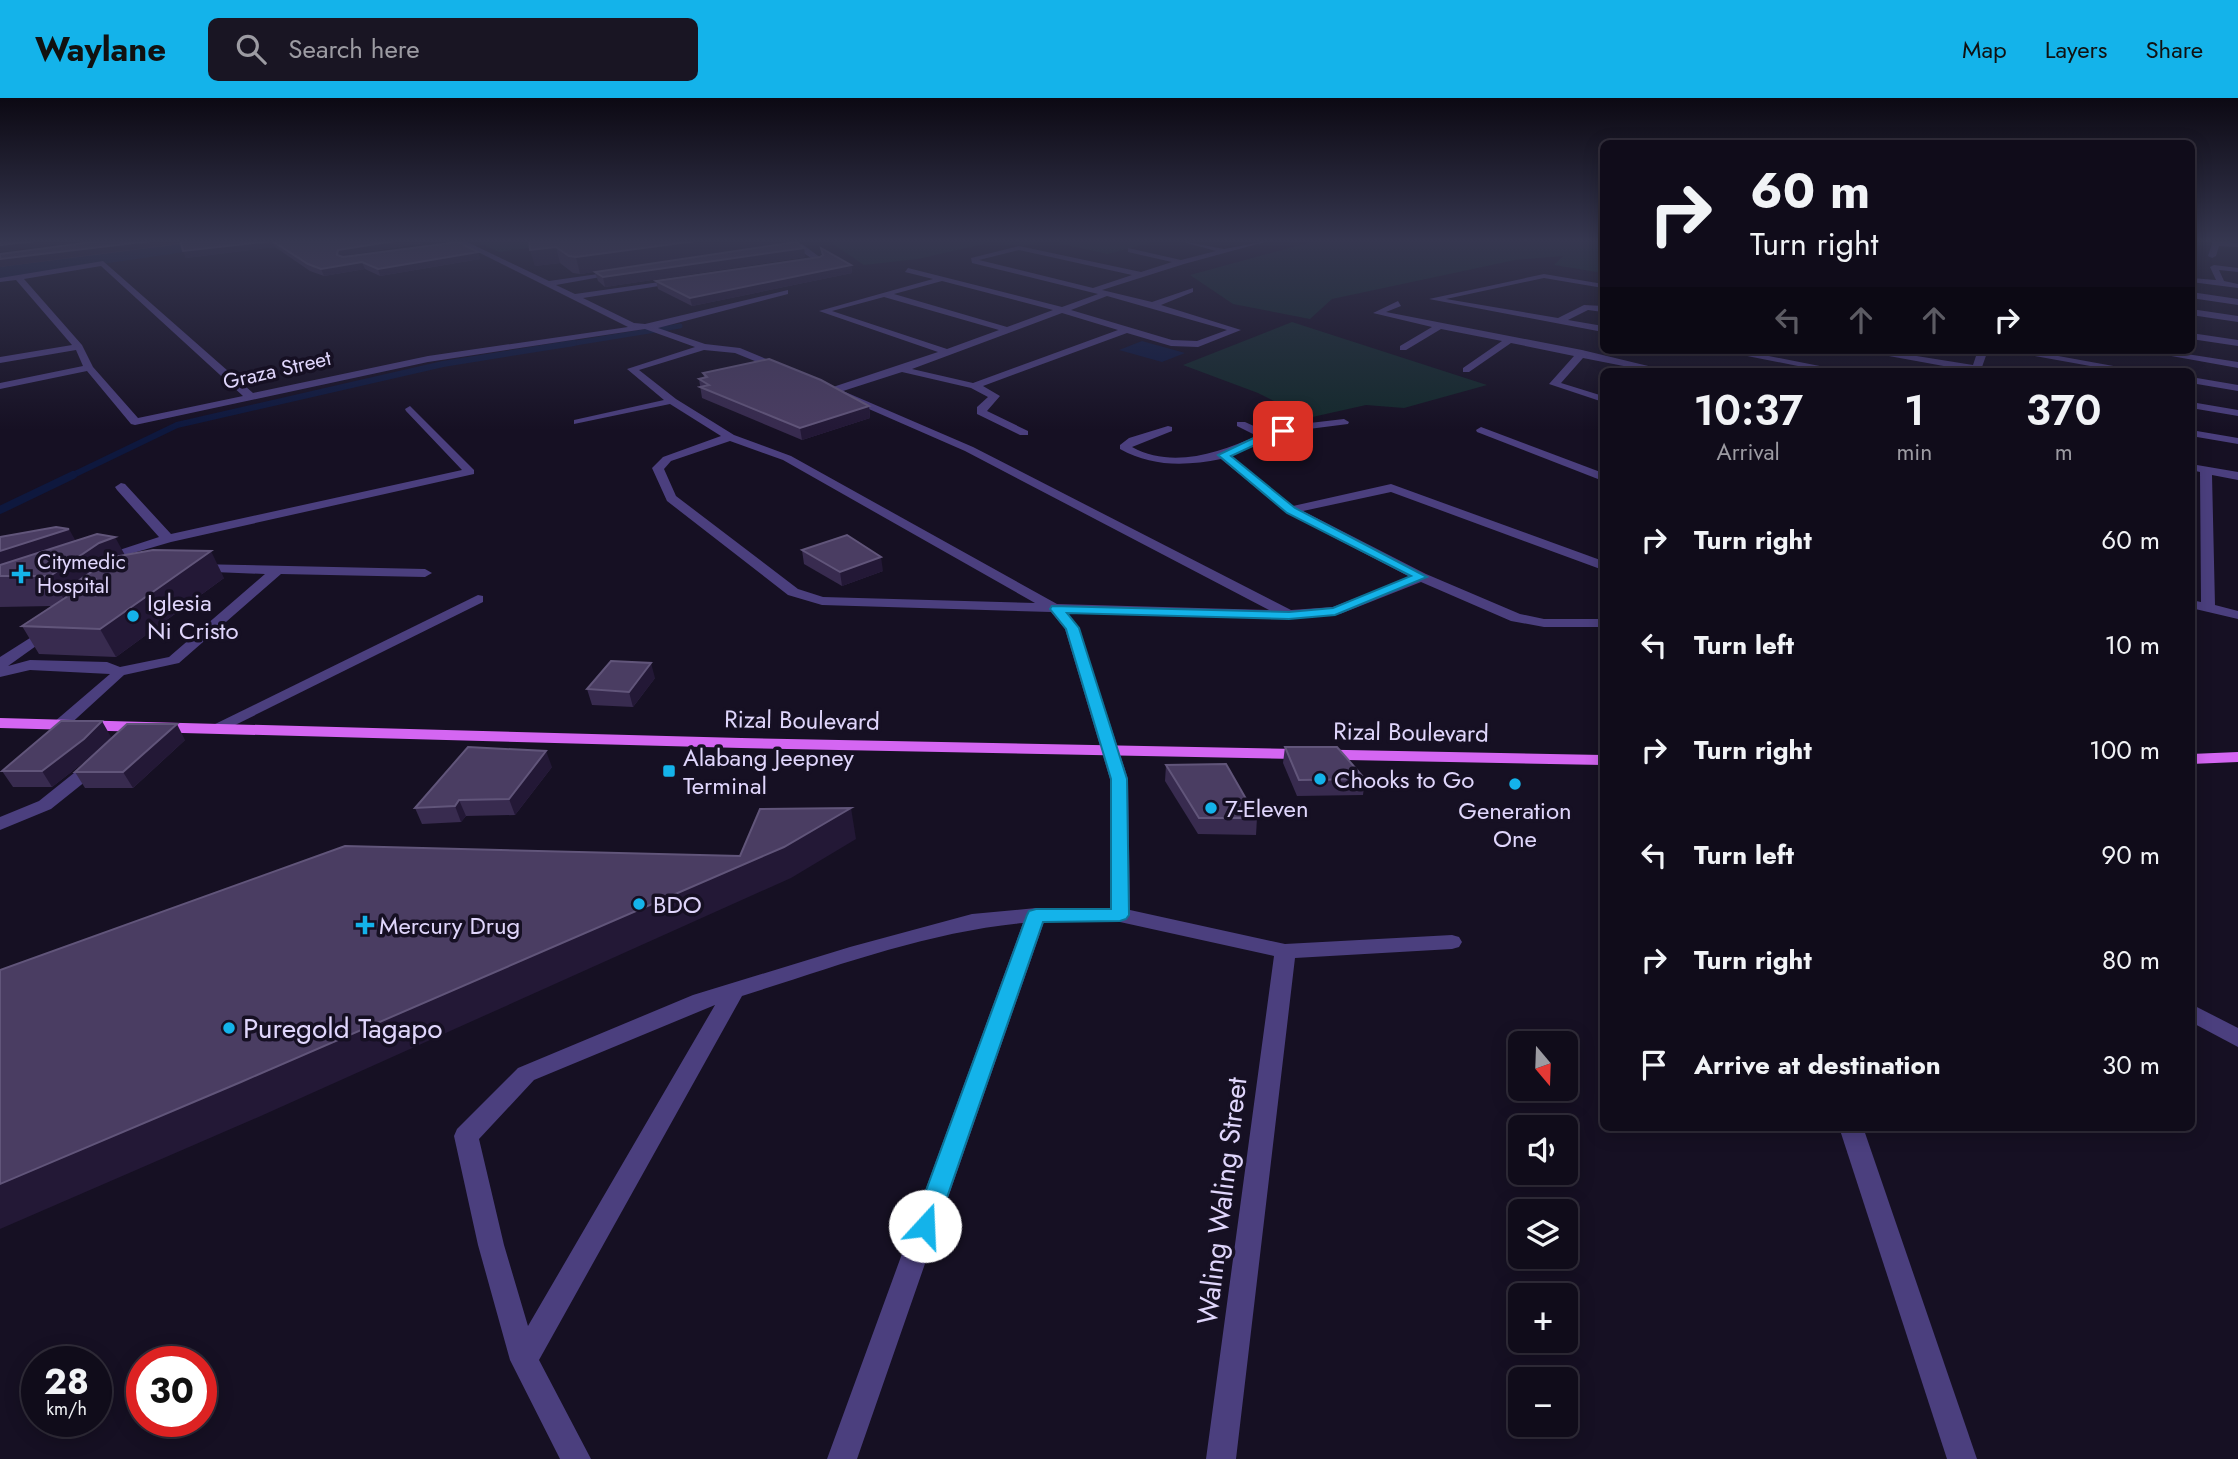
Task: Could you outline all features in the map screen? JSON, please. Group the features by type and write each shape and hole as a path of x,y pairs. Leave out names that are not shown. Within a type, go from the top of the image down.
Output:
{"main road":[{"name":"Rizal Boulevard","path":"0,723 741,743 1600,760"},
{"path":"2195,759 2238,757"}],"street":[{"path":"0,386 89,368 79,347 41,304"},
{"path":"148,304 250,396"},
{"path":"587,304 632,325 650,328 704,346 737,350 799,376"},
{"name":"Graza Street","path":"89,368 135,422 428,359 552,339 650,328 742,304"},
{"path":"853,304 823,311 946,352"},
{"path":"916,304 1008,330"},
{"path":"1037,304 1171,343 1191,345 1236,330 1147,304"},
{"path":"1076,304 902,369 828,388 969,449 1289,615"},
{"path":"1398,304 1377,313 1650,368"},
{"path":"1459,304 1600,328"},
{"path":"1560,321 1587,307 1600,309"},
{"path":"2195,313 2238,319"},
{"path":"1403,348 1439,326"},
{"path":"974,386 1128,329"},
{"path":"2195,337 2238,343"},
{"path":"1466,370 1511,339"},
{"path":"704,346 632,369 672,401 730,437 787,458 1056,609 1072,628 1119,779 1120,915"},
{"path":"0,360 79,347"},
{"path":"1582,353 1554,384 1600,398"},
{"path":"1744,354 1823,368"},
{"path":"1884,354 1964,368"},
{"path":"2032,354 2118,368"},
{"path":"2168,354 2238,365"},
{"path":"902,369 974,386 995,396 982,407 981,412 1024,433"},
{"path":"2195,381 2238,388"},
{"path":"578,422 672,401"},
{"path":"2195,406 2238,413"},
{"path":"94,560 168,539 471,472 410,409"},
{"path":"1168,429 1133,440 1124,447 1133,454 1177,460 1223,455 1266,436 1301,427 1344,422"},
{"path":"1241,424 1266,436"},
{"path":"1481,430 1600,476"},
{"path":"2195,434 2238,441"},
{"path":"730,437 667,459 658,468 671,498 793,592 822,601 1289,615 1335,611 1421,577"},
{"path":"1223,455 1291,510 1421,577 1516,618 1544,623 1600,623"},
{"path":"2195,468 2238,476"},
{"path":"2206,470 2208,610"},
{"path":"121,486 168,539"},
{"path":"1291,510 1391,488 1600,565"},
{"path":"185,568 425,573"},
{"path":"60,725 119,673 174,660 278,570"},
{"path":"217,727 478,599"},
{"path":"2195,605 2238,615"},
{"path":"1,669 66,617"},
{"path":"1,669 30,665 107,667 119,673"},
{"path":"0,824 45,805 114,748 135,726"},
{"path":"842,1459 1036,915"},
{"path":"576,1459 524,1360 491,1245 466,1136 526,1074 701,1001 850,954 972,921 1036,915 1120,915 1285,951 1452,942"},
{"name":"Waling Waling Street","path":"1221,1459 1285,951"},
{"path":"524,1360 734,990"},
{"path":"2195,1014 2238,1038"},
{"path":"1852,1131 1962,1459"}],"green space":[{"path":"1232,304 1327,304 1310,319"},
{"path":"1292,322 1487,385 1404,408 1366,405 1308,418 1258,393 1183,365"}],"water":[{"path":"1142,341 1185,353 1162,362 1119,350"}],"building":[{"path":"769,359 821,380 869,406 800,428 700,387 709,385 699,379 707,377 703,373"},
{"path":"56,527 69,529 0,551 0,537"},
{"path":"97,534 115,537 99,543 50,576 0,576 0,565"},
{"path":"847,535 881,557 840,572 802,550"},
{"path":"153,550 211,551 100,629 22,626 94,579 81,579 114,557"},
{"path":"611,661 651,663 629,692 587,689"},
{"path":"61,721 102,721 84,739 42,771 2,771"},
{"path":"127,724 177,724 123,772 75,772"},
{"path":"468,747 546,751 509,799 459,800 455,806 415,808"},
{"path":"1285,747 1337,747 1365,779 1299,780"},
{"path":"1226,764 1257,818 1199,818 1166,765"},
{"name":"Puregold Tagapo","path":"851,808 784,847 0,1184 0,970 345,846 740,856 760,809"}],"waterway":[{"path":"563,345 680,326"},
{"path":"69,477 177,425 443,364 574,343"},
{"path":"0,510 73,475"}],"place":[{"name":"Citymedic Hospital","path":"21,574"},
{"name":"Iglesia Ni Cristo","path":"133,616"},
{"name":"Alabang Jeepney Terminal","path":"669,771"},
{"name":"Chooks to Go","path":"1320,779"},
{"name":"Generation One","path":"1515,784"},
{"name":"7-Eleven","path":"1211,808"},
{"name":"BDO","path":"639,904"},
{"name":"Mercury Drug","path":"365,925"},
{"name":"Puregold Tagapo","path":"229,1028"}],"route":[{"path":"925,1226 1036,915 1120,915 1119,779 1072,628 1056,609 1289,615 1335,611 1421,577 1291,510 1243,474 1223,455 1283,431"}]}
